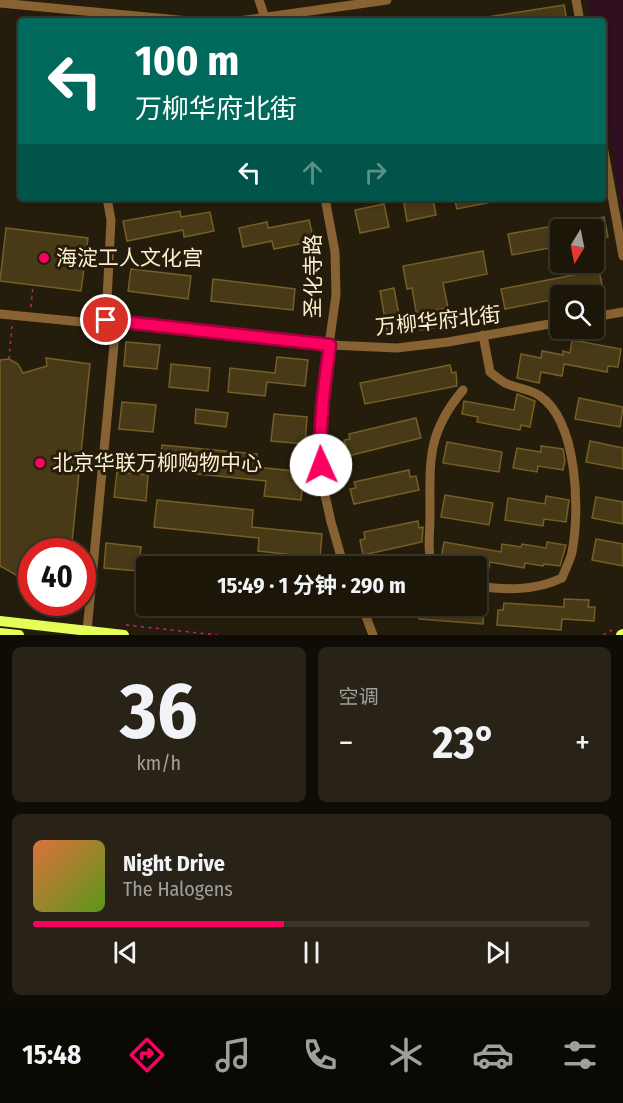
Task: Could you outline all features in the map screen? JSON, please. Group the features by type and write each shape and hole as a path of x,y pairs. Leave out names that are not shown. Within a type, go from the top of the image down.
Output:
{"main road":[{"path":"0,621 124,635"},
{"path":"0,633 19,635"}],"street":[{"path":"259,0 265,18"},
{"path":"278,18 387,0"},
{"path":"576,0 579,18"},
{"path":"0,3 130,18"},
{"path":"606,162 623,256"},
{"path":"87,631 115,334 106,320 111,220 108,201"},
{"name":"圣化寺路","path":"326,201 335,252 336,295 322,395 320,444 323,486 341,556"},
{"path":"604,315 623,312"},
{"name":"万柳华府北街","path":"0,314 103,324 106,320 330,345 397,348 550,324"},
{"path":"483,335 490,372 504,383 539,395 557,416 567,440 576,486 576,516 571,555 562,578 547,585 530,588 487,587"},
{"path":"429,556 430,462 437,430 447,409 464,390"},
{"path":"366,616 374,635"}],"path":[{"path":"30,317 33,285"},
{"path":"9,359 13,315"}],"shaded area":[{"path":"587,0 623,0 623,218 606,116 606,18 590,18"}],"building":[{"path":"564,5 566,18 488,18"},
{"path":"404,201 434,201 436,215 407,221"},
{"path":"455,201 497,201 457,209"},
{"path":"384,204 389,227 360,233 355,210"},
{"path":"180,211 181,217 210,212 214,231 184,237 183,230 127,241 123,221"},
{"path":"604,217 608,237 604,238 604,219 593,219"},
{"path":"309,220 314,241 274,249 272,241 243,247 239,228 267,222 268,228"},
{"path":"550,227 550,248 512,255 508,234"},
{"name":"海淀工人文化宫","path":"6,228 88,238 81,291 0,281"},
{"path":"483,251 487,274 443,283 448,308 436,310 439,327 420,330 420,325 387,331 380,291 394,288 400,320 417,317 412,288 407,289 403,266"},
{"path":"131,269 191,276 188,299 128,291"},
{"path":"584,273 600,273 602,285 550,285 550,300 505,309 501,289"},
{"path":"213,279 295,289 293,310 211,301"},
{"path":"572,340 621,349 618,367 608,366 607,372 564,364 562,376 541,372 539,383 517,378 521,354 541,358 542,351 563,355 563,351 570,353"},
{"path":"126,342 160,345 157,369 124,366"},
{"path":"277,357 308,360 305,386 267,382 265,396 228,392 230,368 275,373"},
{"name":"北京华联万柳购物中心","path":"46,358 90,364 72,538 18,538 18,576 0,566 0,360 9,359 18,364 23,373 47,366"},
{"path":"171,364 210,368 208,391 169,387"},
{"path":"450,365 452,373 456,372 457,386 365,404 360,383"},
{"path":"517,394 535,401 530,427 521,425 520,430 477,422 478,417 462,414 464,401 514,410"},
{"path":"579,398 623,407 620,427 575,419"},
{"path":"122,402 156,405 153,432 119,429"},
{"path":"196,409 228,413 226,427 195,423"},
{"path":"274,414 307,417 305,444 271,441"},
{"path":"416,418 421,438 348,456 344,440 350,439 349,434"},
{"path":"590,441 623,448 623,469 586,462"},
{"path":"447,442 502,452 499,472 443,463"},
{"path":"162,445 257,454 256,467 304,472 301,500 264,496 266,481 160,470"},
{"path":"541,446 563,449 565,461 563,470 538,466 537,472 513,468 517,448 541,452"},
{"path":"409,470 410,477 416,476 419,490 354,504 350,489 356,488 354,482"},
{"path":"117,472 148,475 146,501 114,497"},
{"path":"445,495 493,503 489,525 441,517"},
{"path":"546,496 569,500 566,522 544,519 543,526 505,520 508,498 545,504"},
{"path":"596,497 623,502 623,524 592,518"},
{"path":"157,500 253,510 252,527 322,534 320,556 258,551 259,538 154,527"},
{"path":"418,521 419,528 423,527 422,542 363,555 360,540 365,539 364,532"},
{"path":"596,539 623,544 623,566 592,560"},
{"path":"444,542 501,552 502,544 521,547 522,544 546,548 547,542 566,545 560,566 525,563 524,568 490,562 488,572 487,556 441,556"},
{"path":"106,543 141,547 140,556 136,556 136,571 104,568"},
{"path":"564,599 589,600 588,607 595,607 594,621 562,619 561,630 497,625 498,610 503,610 504,603 564,607"},
{"path":"419,616 484,616 483,624 419,619"}],"place":[{"name":"海淀工人文化宫","path":"44,258"},
{"name":"北京华联万柳购物中心","path":"40,463"}],"route":[{"path":"106,320 330,345 322,395 321,465"}]}
